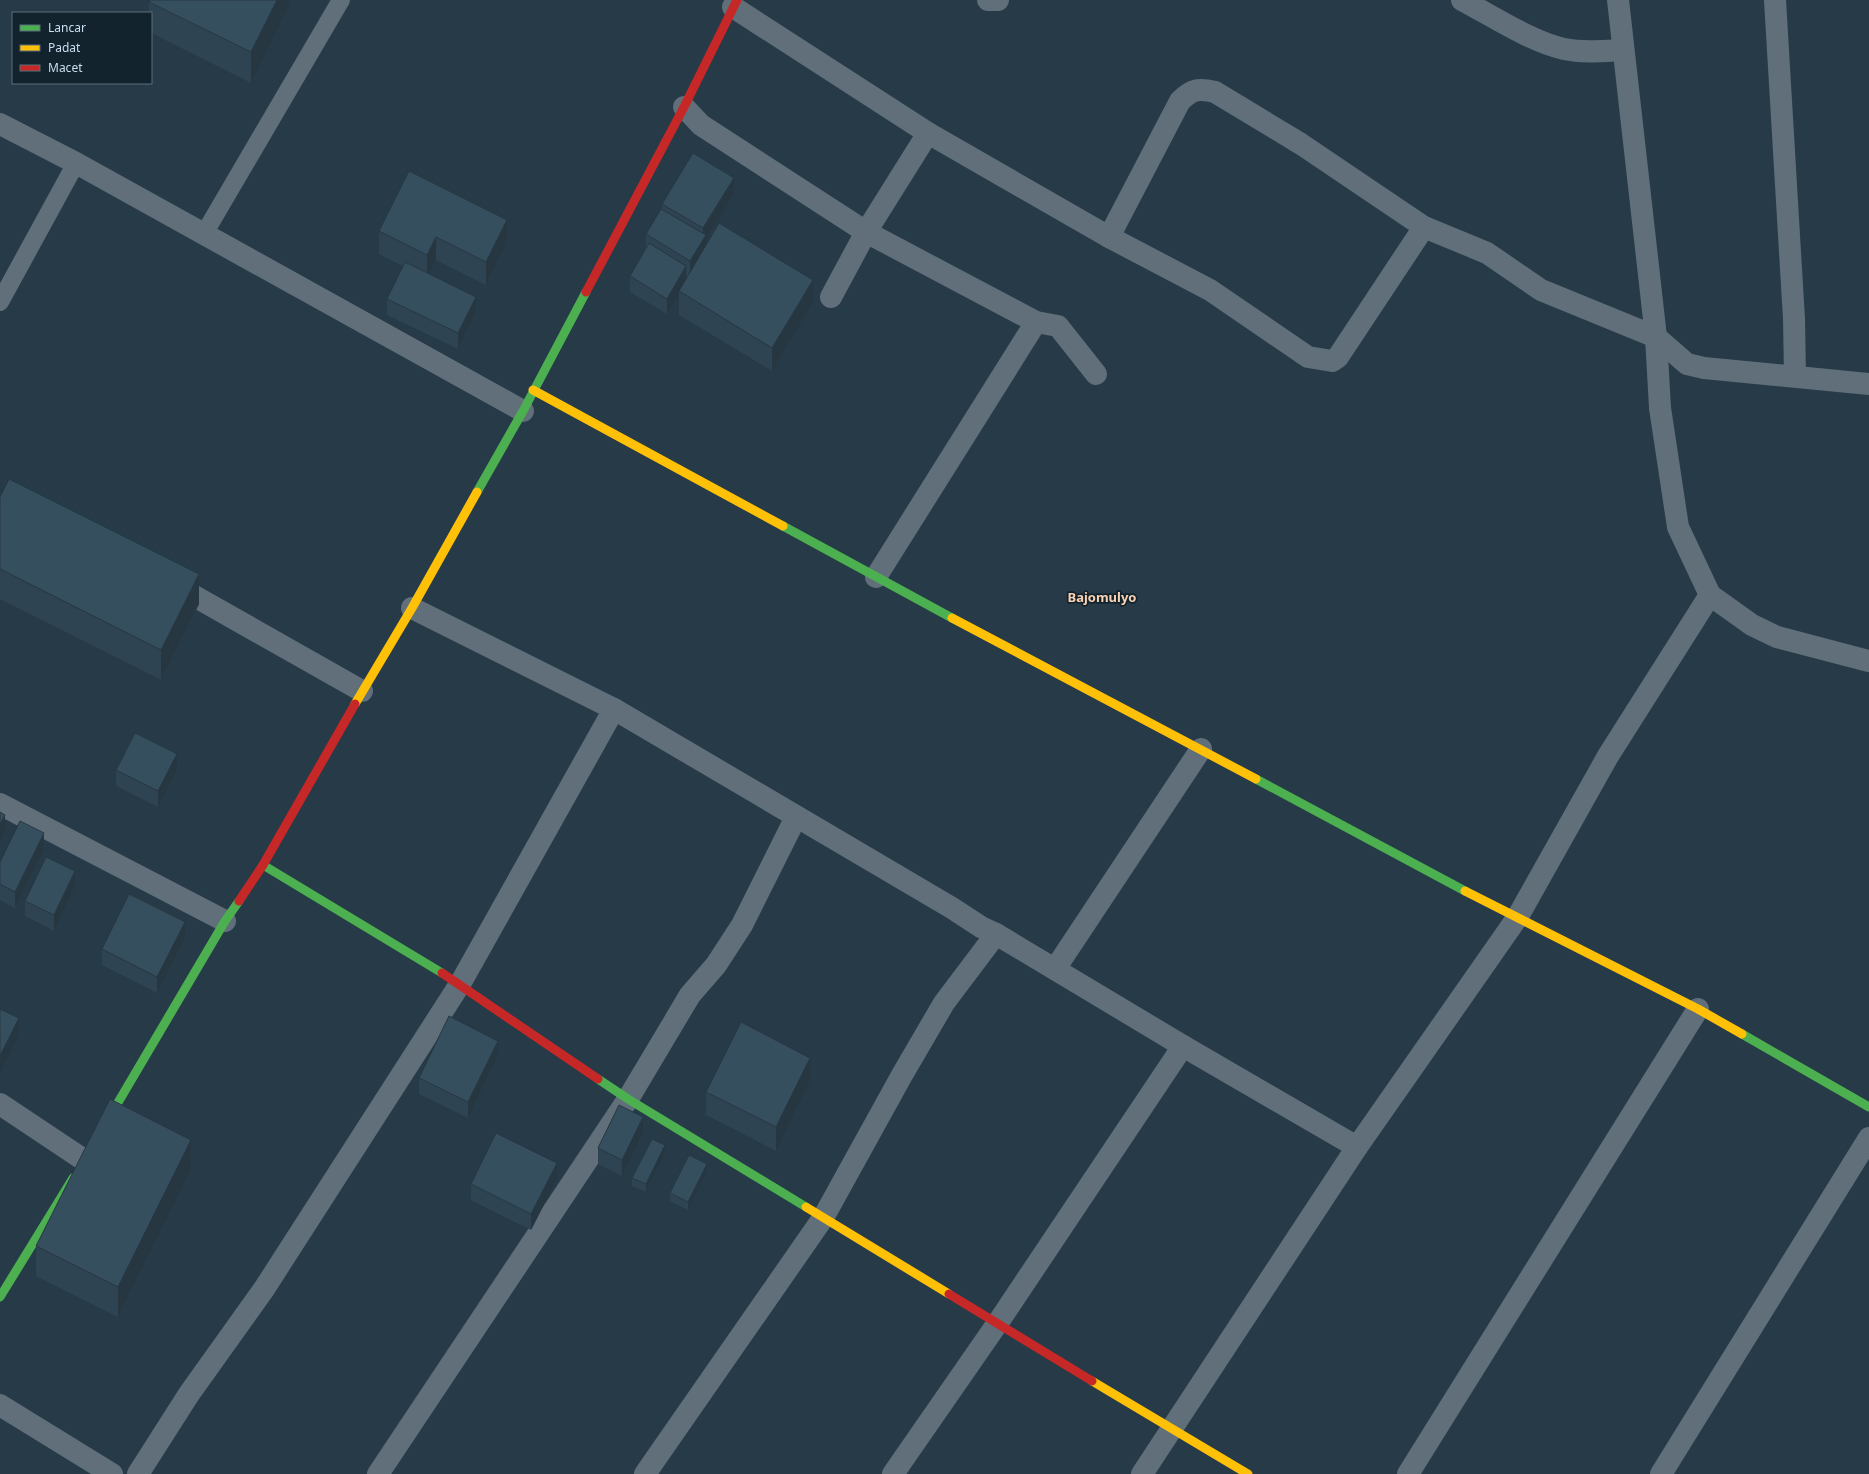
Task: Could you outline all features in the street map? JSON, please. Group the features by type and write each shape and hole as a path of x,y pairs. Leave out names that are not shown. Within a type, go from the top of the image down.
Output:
{"street":[{"path":"988,0 998,0"},
{"path":"1462,0 1530,36 1564,49 1588,52 1622,50"},
{"path":"1618,0 1622,50 1656,337 1660,408 1678,528 1710,595 1752,625 1777,637 1869,661"},
{"path":"1775,0 1794,319 1784,375"},
{"path":"96,1140 226,921 263,865 362,691 412,608 523,410 684,107 735,3 928,133 1109,237 1210,290 1308,357 1332,361 1338,357 1424,227"},
{"path":"1109,237 1180,101 1193,90 1202,89 1215,92 1301,144 1424,227 1486,253 1521,275 1541,290 1656,337 1687,364 1704,368 1869,384"},
{"path":"684,107 701,125 866,232 1036,322 1058,326 1096,374"},
{"path":"0,124 76,163 523,410"},
{"path":"831,297 866,232 928,133"},
{"path":"876,577 1036,322"},
{"path":"533,390 876,577 1517,918 1698,1010 1869,1106"},
{"path":"158,576 362,691"},
{"path":"1142,1474 1357,1147 1517,918 1608,756 1710,595"},
{"path":"412,608 614,709 952,908 981,928 996,934 1183,1046 1357,1147"},
{"path":"138,1474 189,1394 264,1289 460,984 614,709"},
{"path":"1055,969 1201,749"},
{"path":"0,804 226,921"},
{"path":"378,1474 628,1099 690,995 716,965 742,924 796,817"},
{"path":"263,865 460,984 628,1099 1172,1430 1248,1474"},
{"path":"645,1474 823,1218 902,1075 944,1003 996,934"},
{"path":"1408,1474 1698,1010"},
{"path":"893,1474 997,1324 1183,1046"},
{"path":"0,1104 86,1157 0,1297"},
{"path":"1661,1474 1869,1138"},
{"path":"0,1405 112,1474"}],"lane":[{"path":"204,234 341,0"},
{"path":"0,302 76,163"}],"building":[{"path":"150,0 277,0 251,52 149,2"},
{"path":"693,153 734,178 703,228 662,204"},
{"path":"409,171 507,220 486,262 436,237 427,255 379,231"},
{"path":"661,209 706,235 690,261 646,234"},
{"path":"719,223 813,280 772,348 679,291"},
{"path":"649,243 686,266 667,299 630,276"},
{"path":"405,262 476,297 458,333 387,299"},
{"path":"9,479 199,574 161,650 0,569 0,497"},
{"path":"135,733 177,754 158,791 116,770"},
{"path":"0,812 5,815 0,825"},
{"path":"20,821 44,833 15,892 0,884 0,862"},
{"path":"46,857 75,871 54,915 25,901"},
{"path":"129,894 185,922 157,977 102,949"},
{"path":"0,1009 19,1018 0,1056"},
{"path":"449,1016 498,1041 468,1102 419,1078"},
{"path":"741,1022 810,1058 776,1127 706,1092"},
{"path":"110,1099 191,1140 118,1287 36,1246"},
{"path":"619,1105 643,1117 622,1160 598,1148"},
{"path":"496,1133 557,1163 531,1214 471,1184"},
{"path":"652,1139 665,1145 646,1184 632,1178"},
{"path":"689,1155 707,1164 688,1202 670,1193"}],"traffic: fast":[{"path":"477,492 523,411 586,292"},
{"path":"783,526 952,618"},
{"path":"1256,779 1465,891"},
{"path":"263,865 442,973"},
{"path":"103,1128 225,921 239,901"},
{"path":"1742,1034 1869,1107"},
{"path":"598,1079 628,1099 806,1207"},
{"path":"0,1297 73,1178"}],"traffic: slow":[{"path":"533,390 783,526"},
{"path":"355,704 412,608 477,492"},
{"path":"952,618 1256,779"},
{"path":"1465,891 1698,1009 1742,1034"},
{"path":"806,1207 949,1294"},
{"path":"1092,1381 1248,1474"}],"traffic: jam":[{"path":"586,292 684,107 737,0"},
{"path":"239,901 263,865 355,704"},
{"path":"442,973 598,1079"},
{"path":"949,1294 1092,1381"}],"district":[{"name":"Bajomulyo","path":"1102,597"}]}
